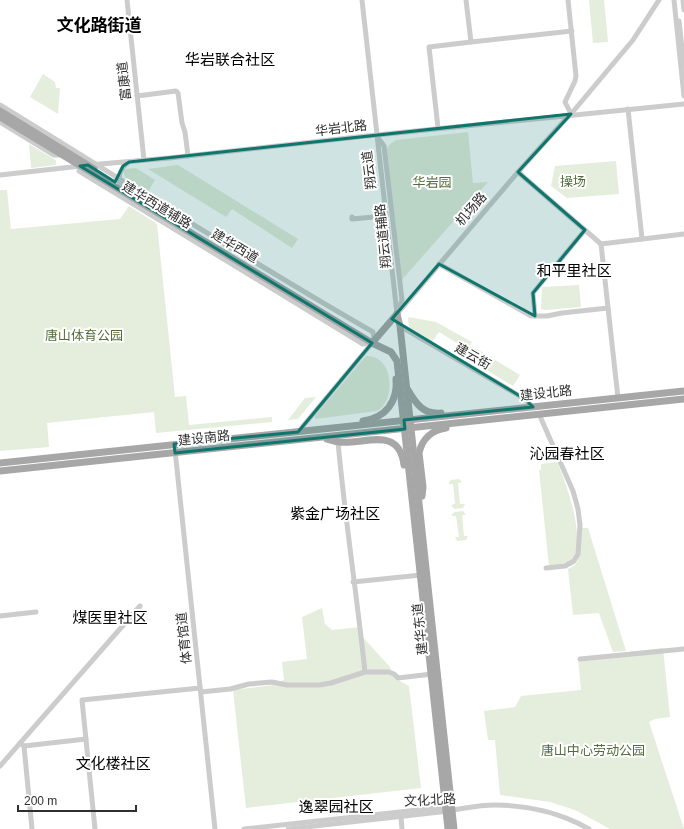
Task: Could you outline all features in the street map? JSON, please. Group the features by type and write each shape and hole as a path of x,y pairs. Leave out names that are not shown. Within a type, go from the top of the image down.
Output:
{"main road":[{"name":"建华西道","path":"0,111 88,165 119,182 375,343"},
{"name":"建华西道","path":"0,117 391,352"},
{"name":"机场路","path":"375,343 381,332 397,314"},
{"path":"397,314 400,326 406,386 407,428"},
{"path":"391,321 400,326"},
{"path":"391,352 398,363 407,420"},
{"path":"326,429 348,422 371,420 383,414 389,408 395,395 396,384 391,352"},
{"path":"406,386 415,402 429,412 437,414 492,411"},
{"name":"建设北路","path":"407,420 684,391"},
{"name":"建设北路","path":"407,428 684,399"},
{"path":"417,511 423,487 419,453 425,439 437,430 473,425 497,418"},
{"name":"建设南路","path":"0,463 407,420"},
{"name":"建设南路","path":"0,472 407,428"},
{"name":"建华东道","path":"407,428 448,810 448,829"},
{"path":"325,438 338,442 381,438 392,443 404,458 408,494 417,511"},
{"name":"建华东道","path":"417,511 421,574 432,674 448,810 454,829"}],"street":[{"name":"富康道","path":"127,0 144,160"},
{"name":"翔云道","path":"362,0 397,314"},
{"path":"466,0 471,42"},
{"path":"568,0 576,76 565,102 572,114"},
{"name":"机场路","path":"397,314 518,172 572,114 633,40 659,0"},
{"path":"674,0 684,96"},
{"path":"677,0 684,67"},
{"path":"683,0 684,10"},
{"path":"438,128 429,47 572,31"},
{"path":"137,96 176,91 178,93 188,156"},
{"name":"华岩北路","path":"0,175 572,114 684,104"},
{"path":"0,105 97,164 119,182"},
{"path":"628,109 642,239"},
{"path":"0,122 54,155 62,155"},
{"name":"翔云道辅路","path":"376,135 384,146 402,300 397,314"},
{"path":"119,182 119,173 123,166 129,162"},
{"path":"518,172 601,244 618,398"},
{"path":"352,217 352,219 385,216"},
{"path":"535,316 533,293 585,230"},
{"path":"601,244 684,234"},
{"path":"439,264 521,310 535,316 547,316 608,308"},
{"name":"建云街","path":"400,326 525,399 533,407"},
{"path":"298,432 375,343"},
{"path":"539,414 573,491 578,509 580,525 578,554 574,560 565,566 546,568"},
{"path":"338,442 353,582 358,605 365,672"},
{"name":"体育馆道","path":"174,444 215,829"},
{"path":"353,582 421,574"},
{"path":"0,766 22,745 140,606"},
{"path":"0,616 36,612"},
{"path":"580,659 684,649"},
{"path":"95,829 82,700 200,690 230,689 249,684 272,682 294,685 319,685 340,681 365,672 389,672 398,678 432,674"},
{"path":"22,745 86,739"},
{"path":"22,745 32,829"},
{"name":"文化北路","path":"244,829 493,805 524,806 574,820 589,829"},
{"name":"文化北路","path":"288,829 401,817 448,810"},
{"path":"401,817 402,829"}],"highlighted area":[{"path":"571,114 518,172 585,230 533,293 535,316 439,264 392,319 525,399 533,407 404,420 405,429 175,453 174,444 298,432 372,343 80,166 88,165 115,182 123,166 129,162"}],"green space":[{"path":"589,0 604,0 608,42 593,43"},
{"path":"43,74 55,82 56,88 60,88 58,114 30,97"},
{"name":"华岩园","path":"468,132 473,183 488,182 400,282 387,149 389,145 396,140"},
{"path":"29,144 54,159 56,161 56,165 31,168"},
{"name":"操场","path":"616,161 619,194 567,198 551,186 555,166"},
{"path":"178,165 298,239 292,248 232,209 226,217 148,169"},
{"path":"136,168 155,180 148,192 126,178 123,172 125,169"},
{"name":"唐山体育公园","path":"0,190 7,190 11,229 120,219 129,206 157,224 175,397 186,396 189,425 272,417 272,422 156,433 154,412 47,423 49,447 0,451"},
{"path":"579,285 581,307 546,310 541,309 542,287"},
{"path":"409,317 436,322 472,342 468,350 439,332 432,342 409,328"},
{"path":"475,348 520,375 513,386 468,359"},
{"path":"366,356 375,357 382,362 387,370 389,379 388,397 383,405 377,411 315,419 315,416"},
{"path":"316,397 298,419 288,420 305,398"},
{"path":"557,462 566,484 573,510 576,524 577,549 574,560 567,563 549,566 539,470 541,470 541,464"},
{"path":"459,479 462,482 458,483 460,504 465,504 463,508 454,509 451,505 455,504 453,484 449,484 449,482 451,480"},
{"path":"463,511 466,515 462,515 464,536 468,536 466,540 457,541 455,537 459,537 456,516 452,516 452,514"},
{"path":"580,528 588,528 626,651 613,652 599,613 573,615 568,569 574,566 578,561"},
{"path":"322,608 325,624 332,630 360,627 360,634 390,667 394,678 409,686 421,788 246,808 233,690 273,685 284,680 282,662 307,659 302,617"},
{"name":"唐山中心劳动公园","path":"663,648 670,717 655,719 649,722 684,829 610,829 575,810 550,802 500,795 495,740 488,740 484,711 515,707 521,696 581,690 578,658"}],"district":[{"name":"文化路街道","path":"99,25"},
{"name":"华岩联合社区","path":"230,59"},
{"name":"和平里社区","path":"574,270"},
{"name":"沁园春社区","path":"567,453"},
{"name":"紫金广场社区","path":"335,513"},
{"name":"煤医里社区","path":"110,617"},
{"name":"文化楼社区","path":"113,763"},
{"name":"逸翠园社区","path":"336,806"}]}
